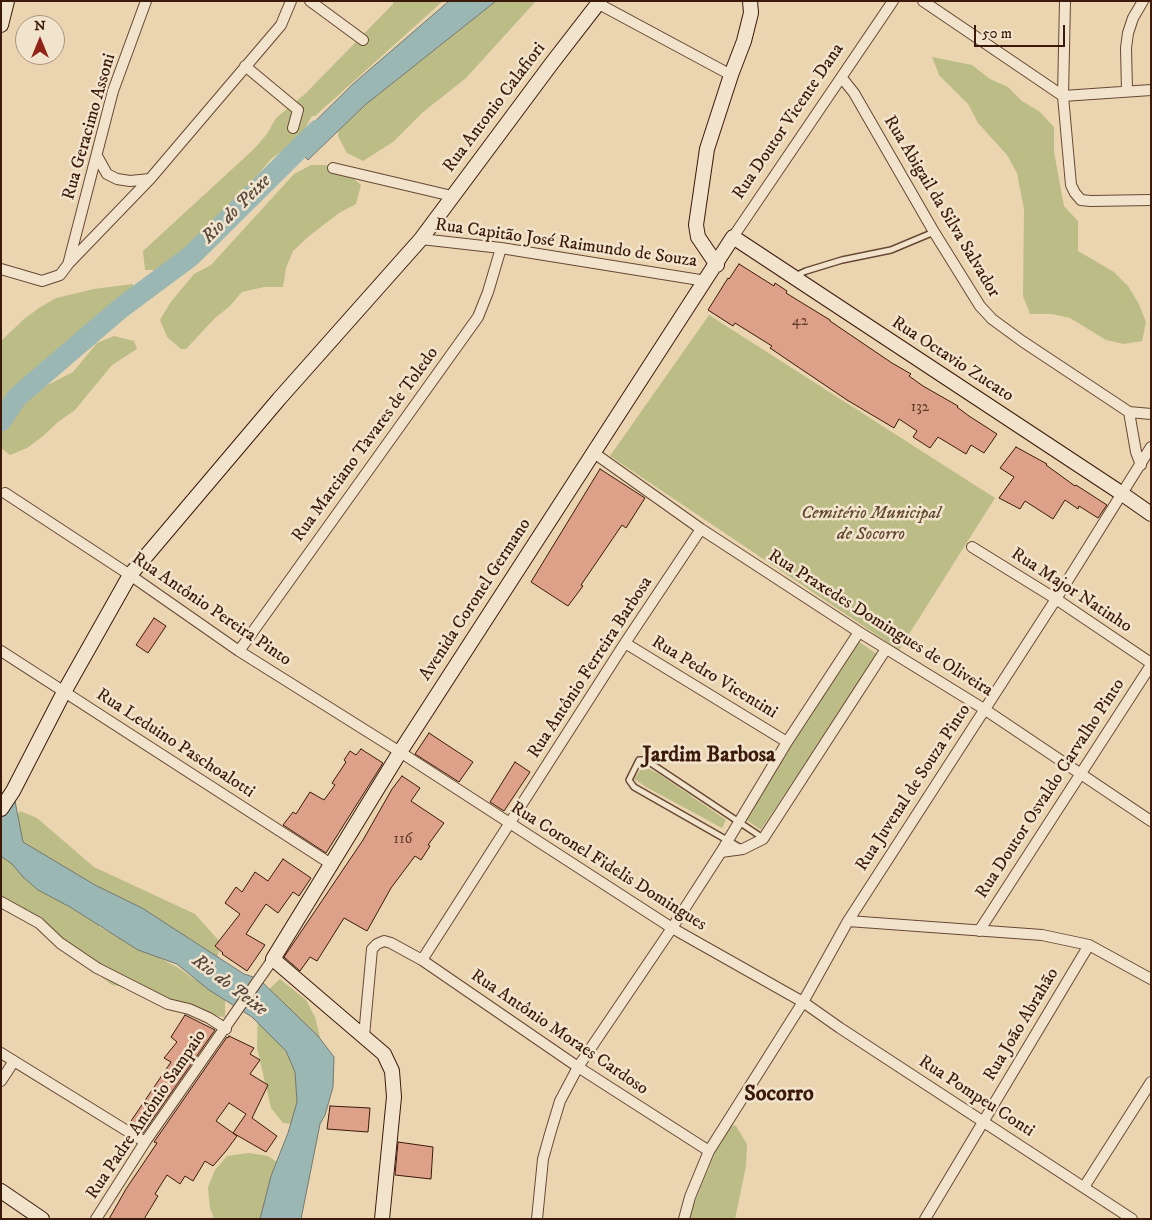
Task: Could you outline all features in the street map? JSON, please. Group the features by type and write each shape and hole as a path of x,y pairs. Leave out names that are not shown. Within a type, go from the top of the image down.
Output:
{"street":[{"path":"1,25 7,1"},
{"name":"Rua Geracimo Assoni","path":"69,263 113,91 146,1"},
{"path":"1,269 42,281 60,275 69,263 150,179 281,24 291,1"},
{"path":"310,1 363,40"},
{"path":"717,265 701,244 696,225 707,150 744,41 751,13 750,1"},
{"name":"Rua Doutor Vicente Dana","path":"717,265 733,237 842,78 892,1"},
{"path":"923,1 1063,96 1151,90"},
{"path":"1065,1 1063,96 1071,185 1081,200 1151,200"},
{"path":"1127,91 1126,48 1128,33 1133,18 1143,1"},
{"path":"599,2 731,75"},
{"name":"Rua Antonio Calafiori","path":"1,809 13,791 64,692 130,575 279,399 421,239 599,2"},
{"path":"245,66 298,110 293,128"},
{"name":"Rua Abigail da Silva Salvador","path":"842,78 854,92 934,232 980,306 992,319 1022,341 1129,412"},
{"path":"97,156 107,174 117,179 130,181 150,179"},
{"path":"332,168 452,196"},
{"name":"Rua Octavio Zucato","path":"733,237 1122,492 1151,514"},
{"name":"Rua Capitão José Raimundo de Souza","path":"421,239 501,248 706,281"},
{"name":"Rua Marciano Tavares de Toledo","path":"239,651 478,317 488,292 501,248"},
{"name":"Avenida Coronel Germano","path":"270,963 400,752 717,265"},
{"path":"1141,465 1136,452 1129,412 1151,414"},
{"name":"Rua Juvenal de Souza Pinto","path":"684,1219 690,1197 709,1151 803,1002 848,921 1056,599 1151,447"},
{"name":"Rua Praxedes Domingues de Oliveira","path":"594,453 701,529 859,632 984,709 1151,821"},
{"name":"Rua Antônio Pereira Pinto","path":"5,493 130,575 239,651 400,752"},
{"name":"Rua Antônio Ferreira Barbosa","path":"422,960 701,529"},
{"name":"Rua Major Natinho","path":"972,547 1056,599 1151,664"},
{"path":"537,1219 543,1159 560,1101 578,1066 672,928 721,852 786,742 859,632"},
{"name":"Rua Pedro Vicentini","path":"626,643 786,742"},
{"path":"721,852 743,849 763,838 886,649"},
{"name":"Rua Leduino Paschoalotti","path":"1,651 331,864"},
{"name":"Rua Doutor Osvaldo Carvalho Pinto","path":"979,931 1151,664"},
{"name":"Rua Coronel Fidelis Domingues","path":"400,752 510,825 672,928 803,1002"},
{"path":"1,902 39,923 60,943 98,968 168,1004 189,1009 227,1026"},
{"path":"848,921 1042,934 1089,945 1151,980"},
{"name":"Rua Antônio Moraes Cardoso","path":"364,1036 372,949 384,941 422,960 578,1066 709,1151"},
{"name":"Rua João Abrahão","path":"926,1219 1089,945"},
{"path":"270,963 364,1036 384,1054 392,1070 394,1097 382,1219"},
{"name":"Rua Padre Antônio Sampaio","path":"96,1219 146,1142 270,963"},
{"name":"Rua Pompeu Conti","path":"803,1002 1132,1219"},
{"path":"1,1053 146,1142"},
{"path":"1,1081 14,1061"},
{"path":"1084,1187 1151,1082"},
{"path":"1,1191 42,1219"}],"lane":[{"path":"792,277 842,260 891,250 934,232"},
{"path":"743,849 634,787 629,780 639,760 646,760 763,838"}],"green space":[{"path":"393,1 443,1 315,116 312,116 303,132 288,147 271,159 210,232 208,232 198,249 184,261 167,270 145,270 143,251 254,149 267,134 276,118 305,94 393,4"},
{"path":"489,1 536,1 466,78 422,113 393,142 363,161 347,153 338,136 340,117"},
{"path":"932,57 972,65 990,79 1008,87 1022,101 1040,112 1054,127 1054,152 1064,206 1078,221 1078,251 1114,272 1128,286 1139,304 1146,322 1142,341 1124,344 1106,340 1070,318 1052,314 1030,314 1023,296 1024,209 1017,173 1007,155 978,123 968,104 939,75"},
{"path":"311,165 330,165 347,173 361,185 356,204 339,213 293,251 286,268 283,287 264,287 242,292 186,349 181,349 167,337 160,320 170,303 194,274 211,265 294,174"},
{"path":"133,284 133,304 103,328 21,384 1,404 1,341 24,319 56,298 94,289"},
{"name":"Cemitério Municipal de Socorro","path":"709,315 995,498 899,650 610,456"},
{"path":"114,336 134,341 137,349 112,365 75,410 27,448 10,455 1,448 1,417 8,409 22,398 73,372 97,343"},
{"path":"858,641 877,654 761,830 745,819"},
{"path":"643,766 659,774 726,820 722,828 634,779"},
{"path":"20,811 37,818 94,867 195,914 221,943 216,962 8,837 8,825"},
{"path":"1,853 99,925 99,927 177,967 194,979 211,986 225,998 225,1017 206,1015 134,988 112,985 1,899"},
{"path":"280,979 306,1000 315,1017 320,1037 319,1094 302,1125 283,1123 271,1108 257,1048 258,1009 265,993"},
{"path":"723,1123 736,1126 747,1144 746,1166 735,1219 690,1219 692,1209 714,1155"},
{"path":"249,1153 268,1156 282,1166 277,1219 214,1219 210,1208 208,1187 215,1170 227,1156"}],"water":[{"path":"449,1 496,1 365,105 308,160 293,143 353,84"},
{"path":"13,791 23,842 95,885 142,908 244,974 259,979 318,1036 334,1057 333,1087 325,1115 320,1124 301,1219 260,1219 271,1176 288,1133 297,1102 295,1072 286,1051 252,1017 209,990 177,964 138,950 70,907 38,890 23,877 12,864 1,856 1,809"}],"building":[{"path":"739,264 774,286 775,283 787,291 786,293 911,374 909,376 923,386 958,406 969,416 997,434 984,453 971,445 966,454 938,437 930,448 913,437 917,431 899,419 894,428 847,400 770,348 772,346 735,323 733,326 708,310"},
{"path":"1016,447 1047,464 1075,486 1107,505 1098,518 1079,506 1078,509 1065,500 1053,519 1025,501 1020,509 999,498 1014,477 1000,468"},
{"path":"600,469 645,498 626,528 622,525 568,606 531,582"},
{"path":"154,618 166,626 148,653 136,645"},
{"path":"429,733 473,762 459,782 415,754"},
{"path":"361,749 383,763 326,853 283,825 293,812 296,814 310,792 324,800 335,785 332,783 346,762 344,760 350,751 356,755"},
{"path":"515,762 530,772 504,811 490,802"},
{"path":"402,776 420,788 411,801 444,823 428,845 430,846 421,860 415,856 391,888 367,931 344,918 317,961 310,957 300,971 284,957 363,840 392,789"},
{"path":"283,859 311,878 299,896 293,892 278,913 266,904 246,934 265,945 247,971 222,954 215,946 240,914 225,903 236,887 242,892 255,872 268,881"},
{"path":"185,1015 215,1030 143,1133 129,1124 171,1062 164,1058 177,1042 171,1037"},
{"path":"229,1036 254,1048 250,1054 260,1060 250,1074 268,1085 252,1118 277,1136 266,1152 233,1133 237,1136 226,1151 213,1166 205,1161 193,1181 185,1176 180,1184 167,1175 155,1194 158,1196 144,1219 109,1219 126,1189 157,1143 154,1142","holes":["229,1103 246,1114 233,1133 216,1121"]},
{"path":"330,1106 370,1108 368,1132 327,1129"},
{"path":"398,1142 433,1147 431,1179 395,1175"}],"waterway":[{"name":"Rio do Peixe","path":"1,421 17,397 121,308 191,256 318,130"}],"district":[{"name":"Jardim Barbosa","path":"709,756"},
{"name":"Socorro","path":"779,1095"}]}
